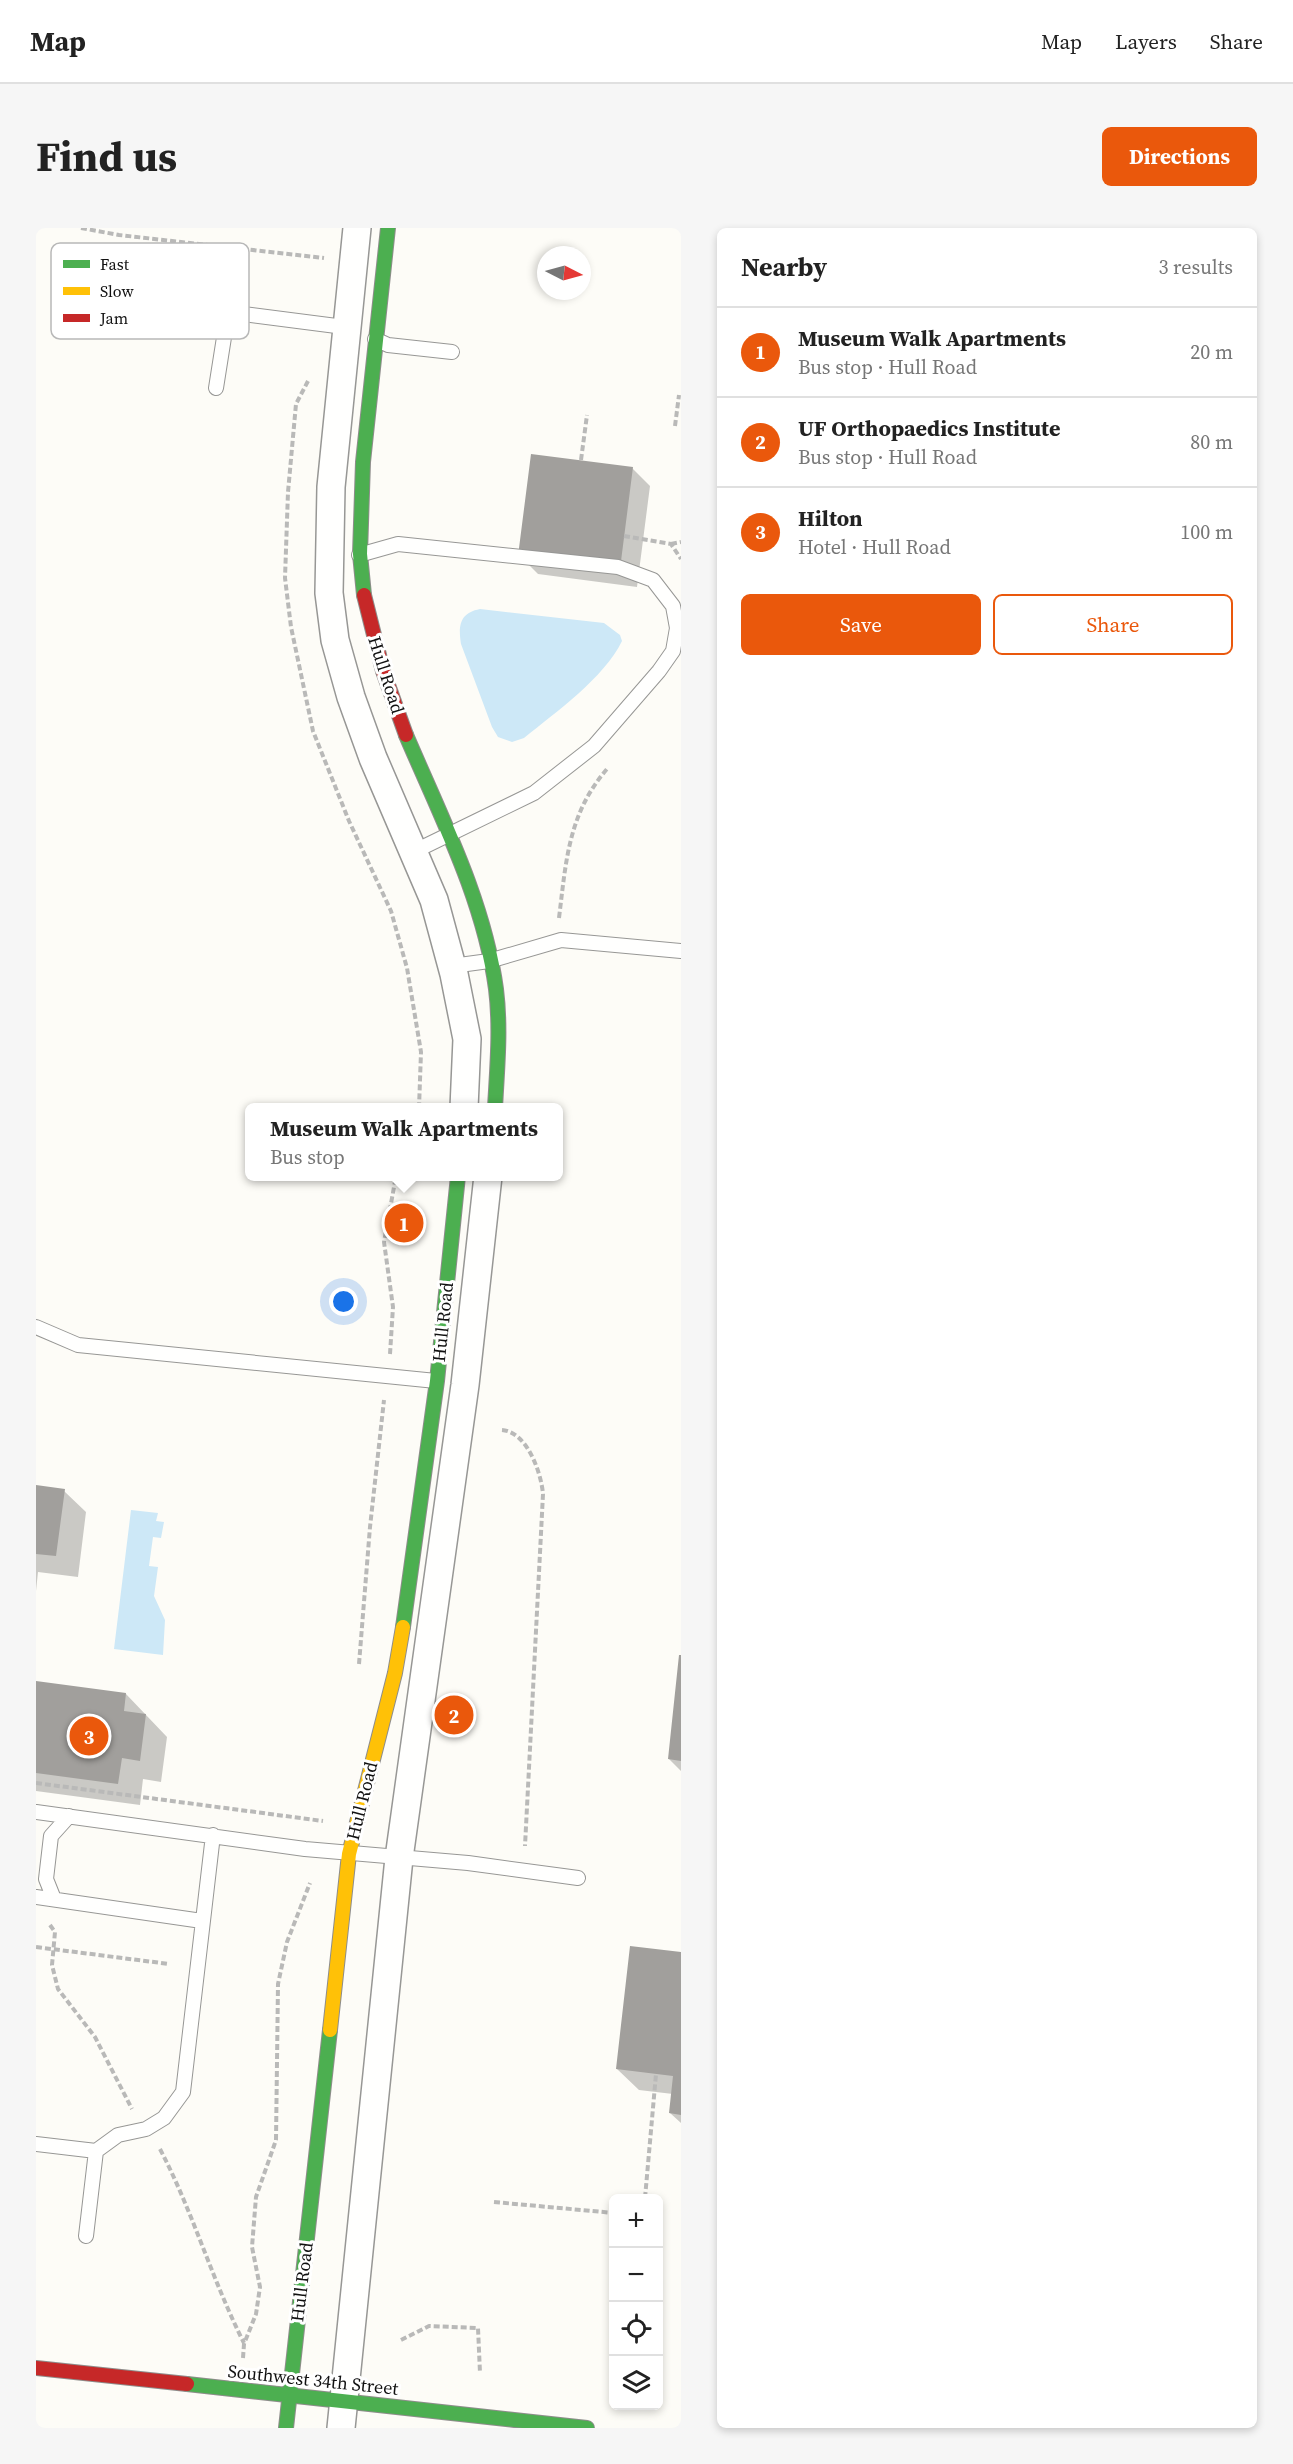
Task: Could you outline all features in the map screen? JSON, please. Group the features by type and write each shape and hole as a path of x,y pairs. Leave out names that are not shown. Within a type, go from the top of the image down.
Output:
{"street":[{"path":"357,228 331,487 328,575 335,640 351,697 373,758 434,900 452,966 467,1039 464,1103"},
{"name":"Hull Road","path":"388,228 363,462 360,554 368,615 383,671 405,732 466,875 496,988 499,1029 495,1103"},
{"name":"Hull Road","path":"286,2428 349,1854 395,1673 436,1381 457,1181"},
{"name":"Hull Road","path":"341,2428 399,1858 470,1385 488,1181"},
{"name":"Southwest 34th Street","path":"36,2368 587,2428"}],"lane":[{"path":"249,314 347,326 387,345 452,352"},
{"path":"216,388 224,339"},
{"path":"328,575 360,554 398,544 618,567 653,580 673,606 676,628 672,651 659,671 594,746 534,793 413,852"},
{"path":"452,966 489,961 561,940 681,951"},
{"path":"36,1327 78,1345 470,1385"},
{"path":"36,1812 349,1854 468,1863 578,1878"},
{"path":"54,1899 46,1879 51,1836 69,1816"},
{"path":"36,2144 96,2151 118,2135 146,2129 164,2118 183,2092 213,1835"},
{"path":"36,1897 202,1921"},
{"path":"86,2236 96,2151"}],"path":[{"path":"81,228 190,243"},
{"path":"249,250 324,258"},
{"path":"675,426 679,394"},
{"path":"582,460 587,414"},
{"path":"624,536 671,544 681,542"},
{"path":"671,544 681,559"},
{"path":"559,921 567,856 577,815 584,799 609,767"},
{"path":"390,1357 393,1307 384,1242 395,1181"},
{"path":"359,1668 370,1527 384,1397"},
{"path":"502,1430 520,1438 539,1472 543,1494 525,1846"},
{"path":"36,1783 333,1822"},
{"path":"42,1924 54,1928 52,1965 58,1989 95,2037 124,2097 173,2174 222,2299 244,2344 256,2314 260,2287 252,2247 256,2197 276,2140 278,1984 287,1942 309,1885"},
{"path":"36,1947 169,1964"},
{"path":"645,2194 656,2074"},
{"path":"494,2202 609,2213"},
{"path":"402,2340 429,2326 478,2328 480,2373"}],"water":[{"path":"480,609 604,623 620,635 622,641 604,668 578,694 524,738 512,742 498,737 492,727 461,644 460,626 464,617"},
{"path":"131,1510 158,1513 156,1521 164,1522 161,1538 153,1537 149,1566 158,1567 154,1596 165,1620 163,1655 114,1649"}],"building":[{"path":"531,454 633,467 620,569 518,556"},
{"path":"36,1485 65,1489 56,1556 36,1554"},
{"path":"679,1655 681,1655 681,1761 668,1759"},
{"path":"36,1681 126,1693 124,1711 146,1714 140,1761 122,1758 118,1784 36,1773"},
{"path":"630,1946 681,1952 681,2115 669,2113 673,2076 616,2069"}],"traffic: fast":[{"path":"364,595 360,554 363,462 388,228"},
{"path":"406,735 460,859 482,923 496,989 498,1049 495,1103"},
{"path":"403,1627 437,1381 457,1181"},
{"path":"286,2428 330,2030"},
{"path":"187,2384 587,2428"}],"traffic: slow":[{"path":"330,2030 349,1854 395,1673 403,1627"}],"traffic: jam":[{"path":"364,595 383,671 406,735"},
{"path":"36,2368 187,2384"}],"place":[{"name":"Museum Walk Apartments","path":"404,1223"},
{"name":"UF Orthopaedics Institute","path":"454,1715"},
{"name":"Hilton","path":"89,1736"}]}
